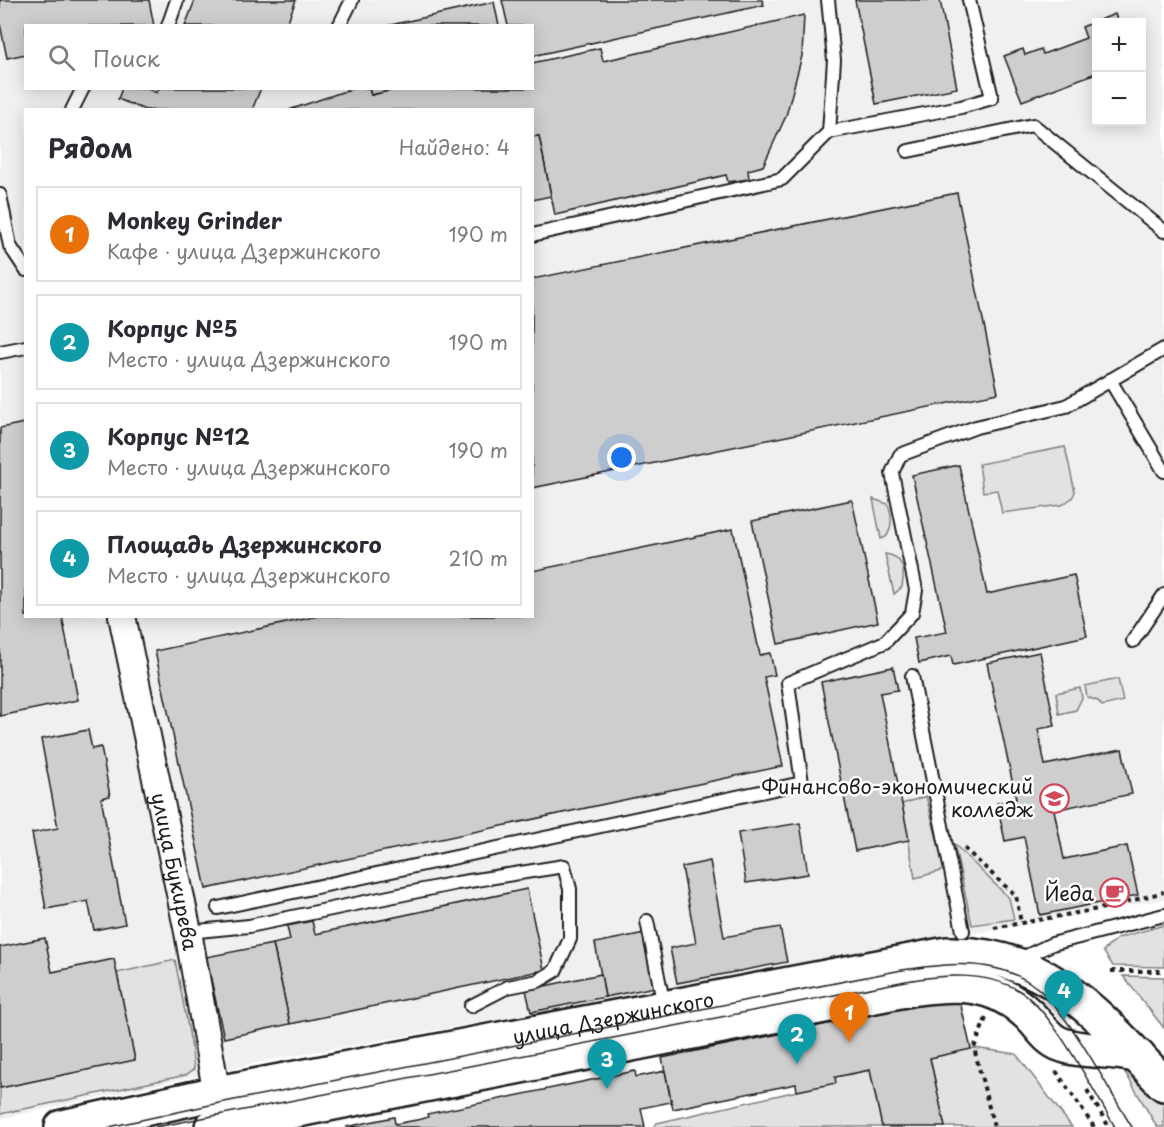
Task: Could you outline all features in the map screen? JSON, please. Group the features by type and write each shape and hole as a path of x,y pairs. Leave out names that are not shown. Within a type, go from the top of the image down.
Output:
{"main road":[{"name":"улица Дзержинского","path":"218,1118 664,1007 933,956 971,954 1050,1039 1059,1044 1084,1049 1123,1051 1138,1056"},
{"name":"улица Дзержинского","path":"62,1127 218,1118 910,989 964,984 1001,985 1040,974 1067,990 1094,1011 1164,1084"}],"street":[{"name":"улица Букирева","path":"122,618 188,932 218,1118"}],"lane":[{"path":"169,24 177,0"},
{"path":"340,24 352,0"},
{"path":"828,0 834,60 829,132"},
{"path":"534,235 782,179 829,132 961,107 992,98 969,0"},
{"path":"73,108 82,90"},
{"path":"908,151 1033,125 1164,231"},
{"path":"0,195 10,246 24,267"},
{"path":"0,352 24,347"},
{"path":"218,908 802,783 788,683 885,642 912,613 915,590 892,473 900,455 976,427 1066,406 1164,349"},
{"path":"1110,380 1164,471"},
{"path":"1134,641 1164,595"},
{"path":"912,676 963,931"},
{"path":"188,932 249,926 457,883 564,866 570,889 570,939 555,971 538,981 508,987 471,1005"},
{"path":"1001,985 1052,944 1164,915"},
{"path":"647,921 664,1007"}],"path":[{"path":"942,829 1016,896 1021,923"},
{"path":"994,928 1104,908 1164,892"},
{"path":"1111,971 1164,971"},
{"path":"994,1127 974,1048 1001,985"},
{"path":"1087,1090 1109,1127"}],"shaded area":[{"path":"0,0 1164,0 1164,899 260,1062 0,1119"},
{"path":"1065,447 1075,492 1072,498 1062,505 1002,513 997,490 983,492 979,464"},
{"path":"873,499 888,504 890,512 890,529 886,537 881,539"},
{"path":"885,554 896,558 902,565 902,587 894,594"},
{"path":"1118,679 1123,701 1102,706 1098,701 1087,697 1085,686"},
{"path":"1080,688 1082,698 1076,710 1059,714 1056,693"},
{"path":"926,796 945,870 915,878 902,804"},
{"path":"954,844 1009,898 1014,919 972,925"},
{"path":"1164,925 1164,967 1113,966 1103,951 1118,938"},
{"path":"175,960 194,1069 186,1075 0,1114 0,1088 135,1060 117,973"},
{"path":"1123,976 1164,977 1164,1028"},
{"path":"974,1048 1016,1054 1072,1127 945,1127 930,1058"},
{"path":"1122,1067 1144,1074 1164,1102 1164,1127 1157,1127"},
{"path":"870,1070 882,1127 653,1127 657,1123 797,1091 835,1077"}],"building":[{"path":"0,0 149,0 154,24 24,24 24,54 7,58 0,24"},
{"path":"195,0 296,0 287,24 186,24"},
{"path":"502,0 762,0 764,5 534,56 534,24 508,24"},
{"path":"855,0 940,0 957,88 876,104"},
{"path":"494,2 499,24 395,24"},
{"path":"1115,14 1116,18 1105,18"},
{"path":"804,15 802,56 786,116 763,166 748,170 749,179 728,182 726,175 555,215 539,136 534,137 534,108 295,108 348,90 370,90 371,95 392,90 534,90 534,63 600,48 603,61"},
{"path":"1092,23 1092,75 1022,101 1004,56 1023,49 1025,55 1041,49 1043,54 1086,38 1082,27"},
{"path":"121,90 151,90 157,93 158,90 260,90 253,108 140,108 118,99"},
{"path":"370,90 392,90 371,95"},
{"path":"539,136 551,196 534,200 534,137"},
{"path":"957,193 998,393 534,488 534,279"},
{"path":"24,423 24,618 62,618 78,700 0,716 0,428"},
{"path":"959,465 987,594 1074,575 1087,636 953,665 951,656 919,663 914,638 947,632 912,475"},
{"path":"852,500 878,622 778,644 752,521"},
{"path":"733,529 760,655 770,653 775,675 764,677 783,766 206,889 155,651 310,618 534,618 534,571"},
{"path":"1040,652 1055,726 1038,729 1045,765 1122,749 1132,794 1054,810 1064,859 1127,846 1138,895 1040,915 1024,837 1005,841 997,803 1016,799 987,663"},
{"path":"893,667 898,690 880,693 909,840 855,851 821,682"},
{"path":"88,730 92,749 101,747 110,796 101,798 125,924 94,930 88,901 46,909 32,833 58,828 41,739"},
{"path":"800,823 808,874 746,883 738,833"},
{"path":"710,861 724,937 780,927 787,962 677,983 670,948 696,943 682,867"},
{"path":"527,889 544,970 290,1024 273,944 290,940 287,926 312,921 315,934"},
{"path":"645,933 655,987 605,997 595,943"},
{"path":"45,938 52,972 114,959 135,1060 0,1088 0,947"},
{"path":"273,944 290,1024 224,1038 206,957"},
{"path":"601,974 605,997 531,1012 526,990"},
{"path":"959,997 971,1049 930,1058 945,1127 882,1127 870,1070 835,1077 836,1083 797,1091 796,1084 673,1109 662,1058"},
{"path":"635,1071 636,1077 665,1071 671,1102 641,1108 645,1127 346,1127 394,1117 395,1124 422,1119 428,1117 427,1114"}],"tram line":[{"path":"109,1127 219,1103 902,970 960,965 983,966 1008,972 1041,991 1070,1026 1132,1127"},
{"path":"156,1127 906,981 949,976 992,980 1018,990 1031,1000 1058,1032 1115,1127"}],"place":[{"name":"Финансово-экономический колледж","path":"1054,798"},
{"name":"Йеда","path":"1115,893"},
{"name":"Площадь Дзержинского","path":"1064,1020"},
{"name":"Monkey Grinder","path":"849,1042"},
{"name":"Корпус №5","path":"797,1064"},
{"name":"Корпус №12","path":"607,1089"}]}
